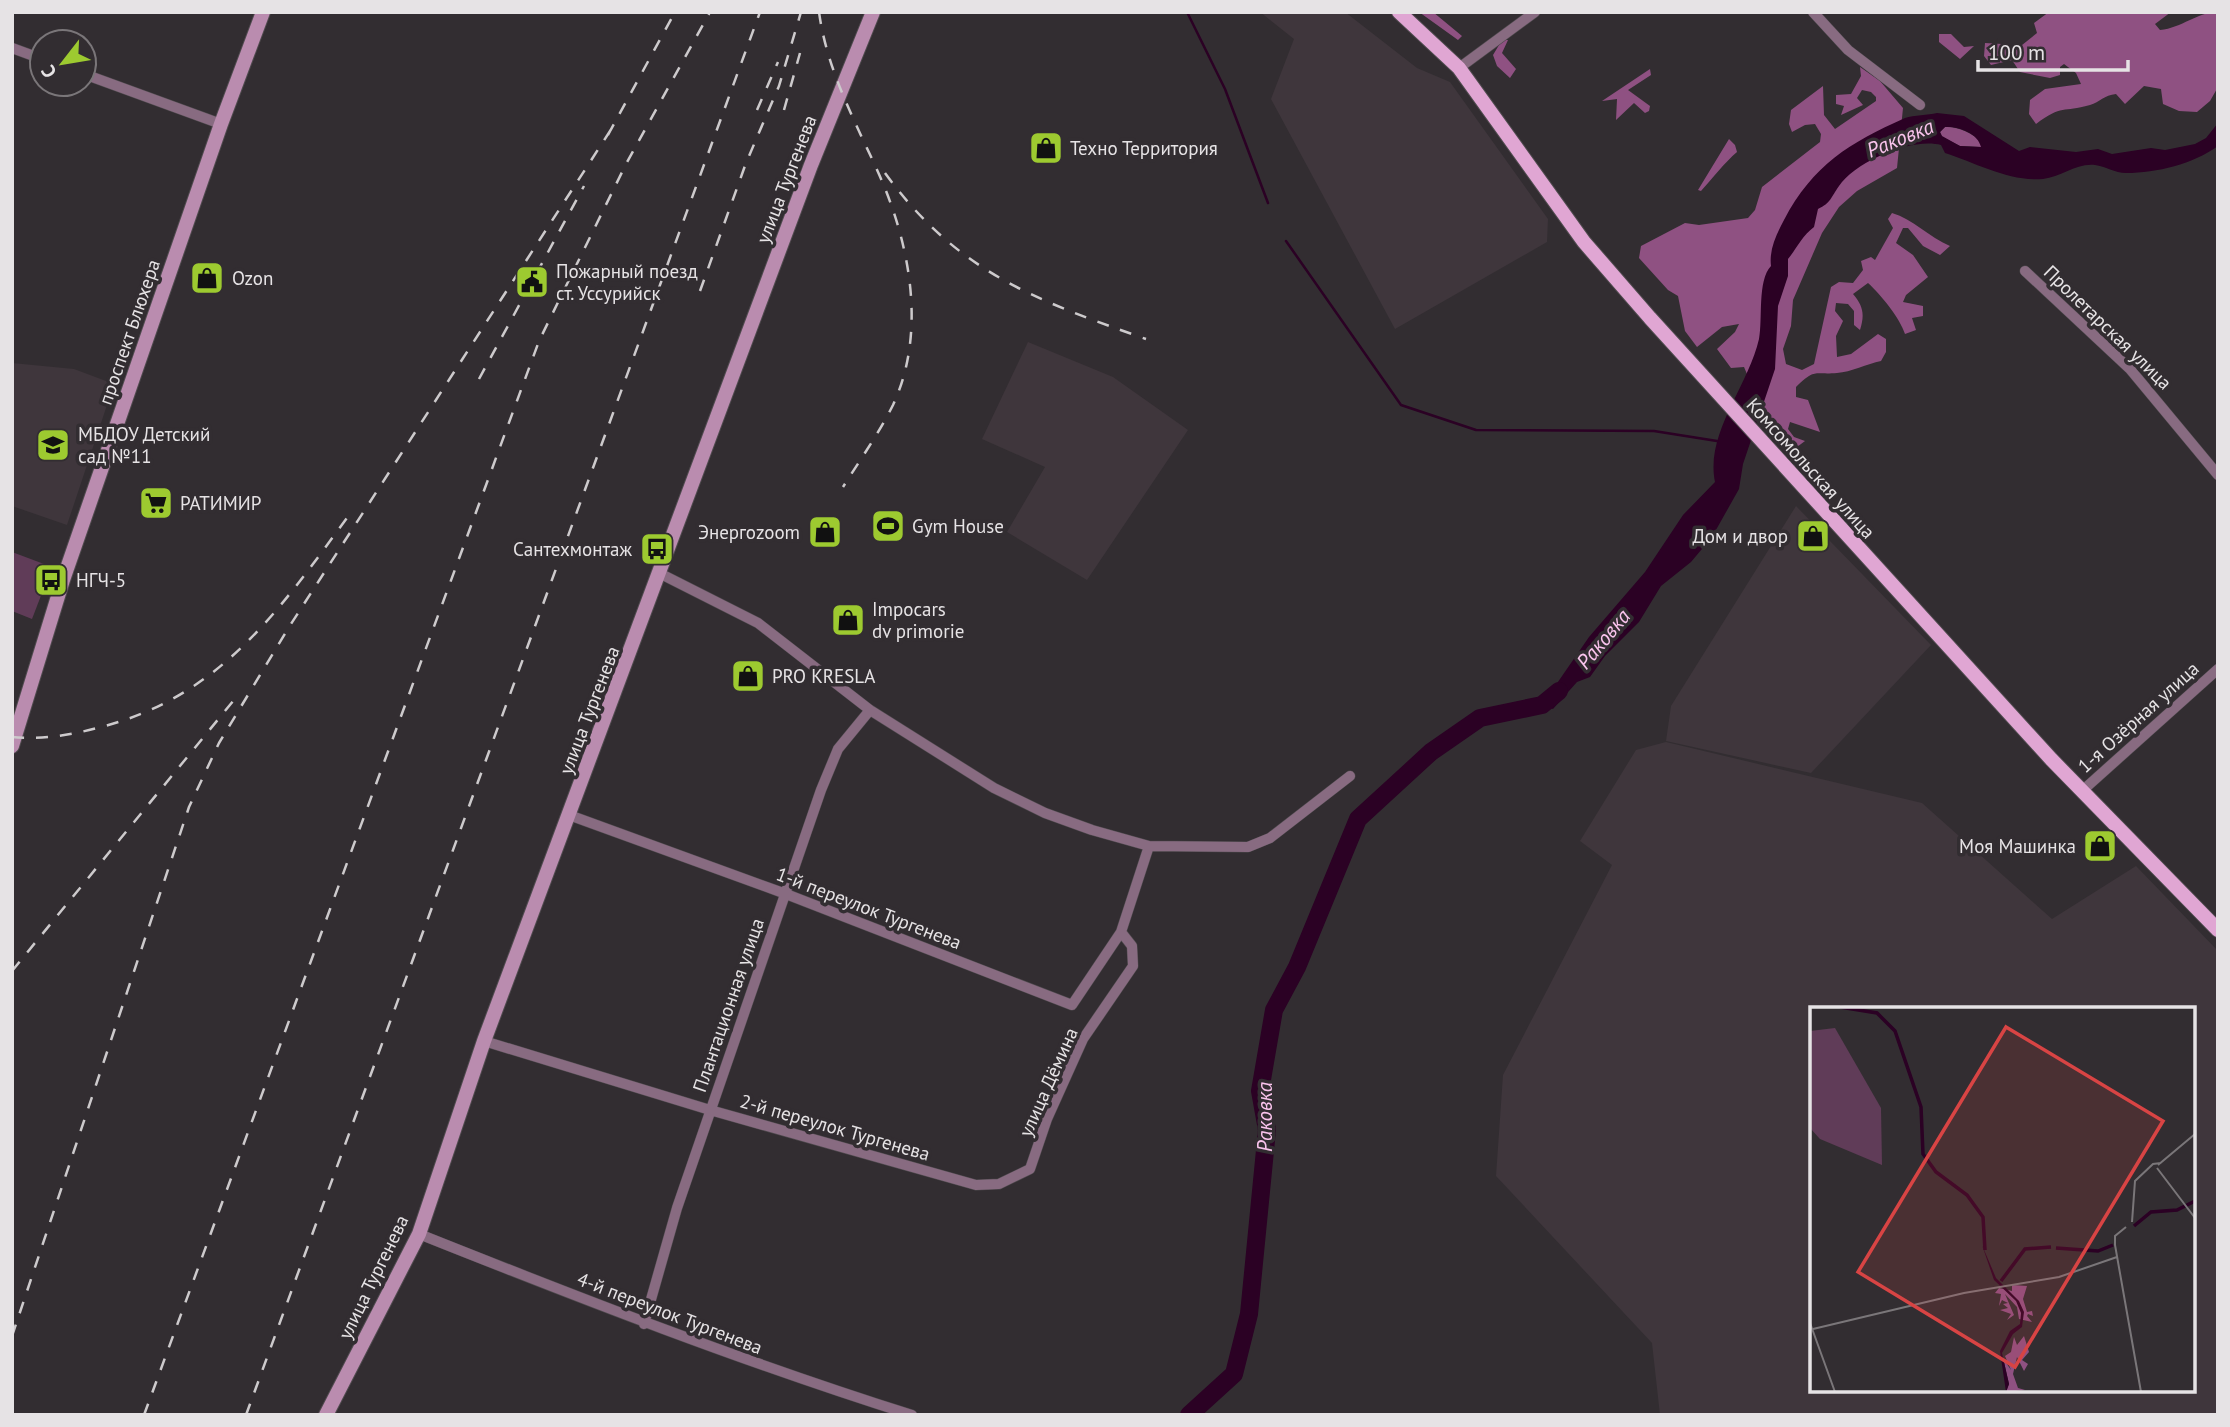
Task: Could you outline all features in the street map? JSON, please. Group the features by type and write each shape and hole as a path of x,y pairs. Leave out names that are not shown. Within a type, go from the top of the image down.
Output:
{"main road":[{"name":"Комсомольская улица","path":"1399,12 1458,68 1584,242 1650,318 1918,615 2082,791 2218,930"}],"street":[{"name":"проспект Блюхера","path":"12,746 63,580 221,124 263,12"},
{"name":"улица Тургенева","path":"326,1415 419,1234 484,1041 807,178 873,12"},
{"path":"1458,68 1535,12"},
{"path":"1813,12 1848,50 1920,105"},
{"path":"98,79 221,124"},
{"name":"Пролетарская улица","path":"2025,271 2130,369 2218,475"},
{"path":"661,574 758,623 870,710 994,788 1045,813 1149,846 1248,847 1270,838 1350,776"},
{"name":"1-я Озёрная улица","path":"2082,791 2218,669"},
{"name":"Плантационная улица","path":"644,1324 710,1110 838,749 870,710"},
{"name":"1-й переулок Тургенева","path":"569,815 786,894 1072,1005 1121,932"},
{"path":"1121,932 1149,846"},
{"name":"улица Дёмина","path":"1017,1177 1030,1169 1047,1119 1083,1039 1133,966 1132,946 1121,932"},
{"name":"2-й переулок Тургенева","path":"484,1041 710,1110 976,1185 999,1184 1017,1177"},
{"name":"4-й переулок Тургенева","path":"419,1234 644,1324 786,1375 912,1415"}],"shaded area":[{"path":"1260,12 1345,12 1417,68 1450,82 1548,219 1547,242 1395,329 1271,99 1294,39"},
{"path":"1419,12 1433,12 1462,36 1458,40"},
{"path":"2049,12 2171,12 2155,24 2160,30 2218,12 2218,87 2210,101 2197,112 2179,111 2163,104 2161,89 2144,86 2125,104 2116,94 2090,105 2058,111 2036,124 2029,114 2030,100 2045,89 2081,84 2076,73 2064,64 2060,67 2060,75 2050,78 2020,72 2012,60 1991,65 1984,56 1985,43 2002,44 2012,53 2037,33 2034,23"},
{"path":"1939,34 1951,34 1964,47 1974,46 1960,59 1939,42"},
{"path":"1502,40 1508,40 1502,53 1516,69 1510,78 1497,66 1493,55"},
{"path":"1860,67 1880,81 1903,108 1897,168 1857,191 1839,207 1822,233 1793,300 1791,326 1783,349 1786,364 1802,370 1814,364 1831,287 1839,282 1853,283 1863,270 1861,261 1871,257 1875,260 1893,228 1888,219 1892,213 1907,219 1950,246 1940,255 1923,246 1908,228 1903,228 1896,243 1913,255 1928,277 1906,295 1903,302 1923,306 1923,316 1912,318 1916,330 1905,334 1890,307 1868,283 1853,294 1862,310 1860,330 1854,325 1854,311 1848,304 1836,303 1835,311 1843,321 1836,336 1837,357 1851,354 1878,334 1886,339 1886,352 1881,361 1842,372 1815,374 1796,387 1796,397 1808,400 1820,432 1790,422 1788,429 1794,437 1805,441 1797,447 1784,438 1780,428 1769,426 1744,367 1731,368 1717,349 1735,332 1739,324 1722,327 1697,347 1685,331 1678,296 1668,290 1639,258 1641,246 1685,223 1699,225 1748,218 1755,210 1762,187 1820,142 1821,134 1815,124 1805,125 1792,132 1789,124 1791,110 1823,86 1824,115 1835,129 1876,101 1871,92 1862,90 1857,98 1863,105 1841,115 1844,106 1836,104 1836,95 1851,94 1861,76"},
{"path":"1650,69 1651,75 1628,90 1650,106 1649,111 1645,113 1634,103 1616,120 1617,99 1602,101"},
{"path":"1945,127 1969,133 1981,141 1981,147 1960,146 1942,137 1940,132"},
{"path":"1729,139 1737,152 1701,191 1698,190"},
{"path":"1028,342 1113,377 1188,430 1087,580 1007,532 1045,467 982,439"},
{"name":"МБДОУ Детский сад №11","path":"12,363 74,369 114,384 67,525 12,506"},
{"path":"1796,506 1931,645 1811,773 1666,741 1671,706"},
{"path":"12,552 52,567 32,619 12,611"},
{"path":"1666,742 1922,803 2052,919 2136,866 2218,951 2218,1415 1660,1415 1652,1343 1496,1176 1503,1075 1612,865 1580,841 1636,750"}],"water":[{"path":"1937,113 1964,116 2019,151 2030,147 2076,152 2098,149 2112,154 2151,148 2165,150 2195,144 2206,138 2218,123 2218,146 2197,158 2162,169 2126,173 2088,165 2050,178 2031,179 1993,171 1945,153 1941,145 1929,143 1886,153 1847,177 1828,202 1818,209 1814,227 1788,259 1788,276 1778,306 1775,369 1743,464 1739,489 1712,537 1691,562 1661,586 1639,622 1605,656 1590,677 1577,682 1553,709 1542,705 1589,637 1645,572 1683,515 1715,482 1716,446 1754,357 1760,331 1762,290 1771,266 1771,254 1781,226 1795,201 1820,170 1850,147 1905,118","holes":["1945,127 1972,134 1981,147 1960,146 1942,136 1940,132"]}],"waterway":[{"path":"1187,12 1225,89 1268,203"},
{"path":"1286,241 1401,405 1476,430 1654,431 1717,441"},
{"name":"Раковка","path":"1189,1415 1234,1374 1249,1314 1267,1130 1260,1091 1274,1010 1297,967 1358,819 1431,752 1480,718 1542,705 1559,691"}],"railway":[{"path":"608,135 675,12"},
{"path":"144,1415 539,341 626,164 710,12"},
{"path":"246,1415 760,12"},
{"path":"700,291 746,163 779,86 801,12"},
{"path":"819,12 835,74 899,228 906,258 912,318 910,348 893,405 843,487"},
{"path":"784,110 800,53"},
{"path":"757,110 778,62"},
{"path":"12,1336 189,807 219,743 289,627 612,128"},
{"path":"885,173 912,207 970,259 1001,278 1069,311 1146,339"},
{"path":"479,379 584,186"},
{"path":"12,737 57,736 101,727 144,713 182,694 216,670 274,613 352,511"},
{"path":"12,971 234,700"}],"place":[{"name":"Техно Территория","path":"1046,148"},
{"name":"Ozon","path":"207,278"},
{"name":"Пожарный поезд ст. Уссурийск","path":"532,282"},
{"name":"МБДОУ Детский сад №11","path":"53,445"},
{"name":"РАТИМИР","path":"156,503"},
{"name":"Gym House","path":"888,526"},
{"name":"Энергоzoom","path":"825,532"},
{"name":"Дом и двор","path":"1813,536"},
{"name":"Сантехмонтаж","path":"657,549"},
{"name":"НГЧ-5","path":"51,580"},
{"name":"Impocars dv primorie","path":"848,620"},
{"name":"PRO KRESLA","path":"748,676"},
{"name":"Моя Машинка","path":"2100,846"}]}
